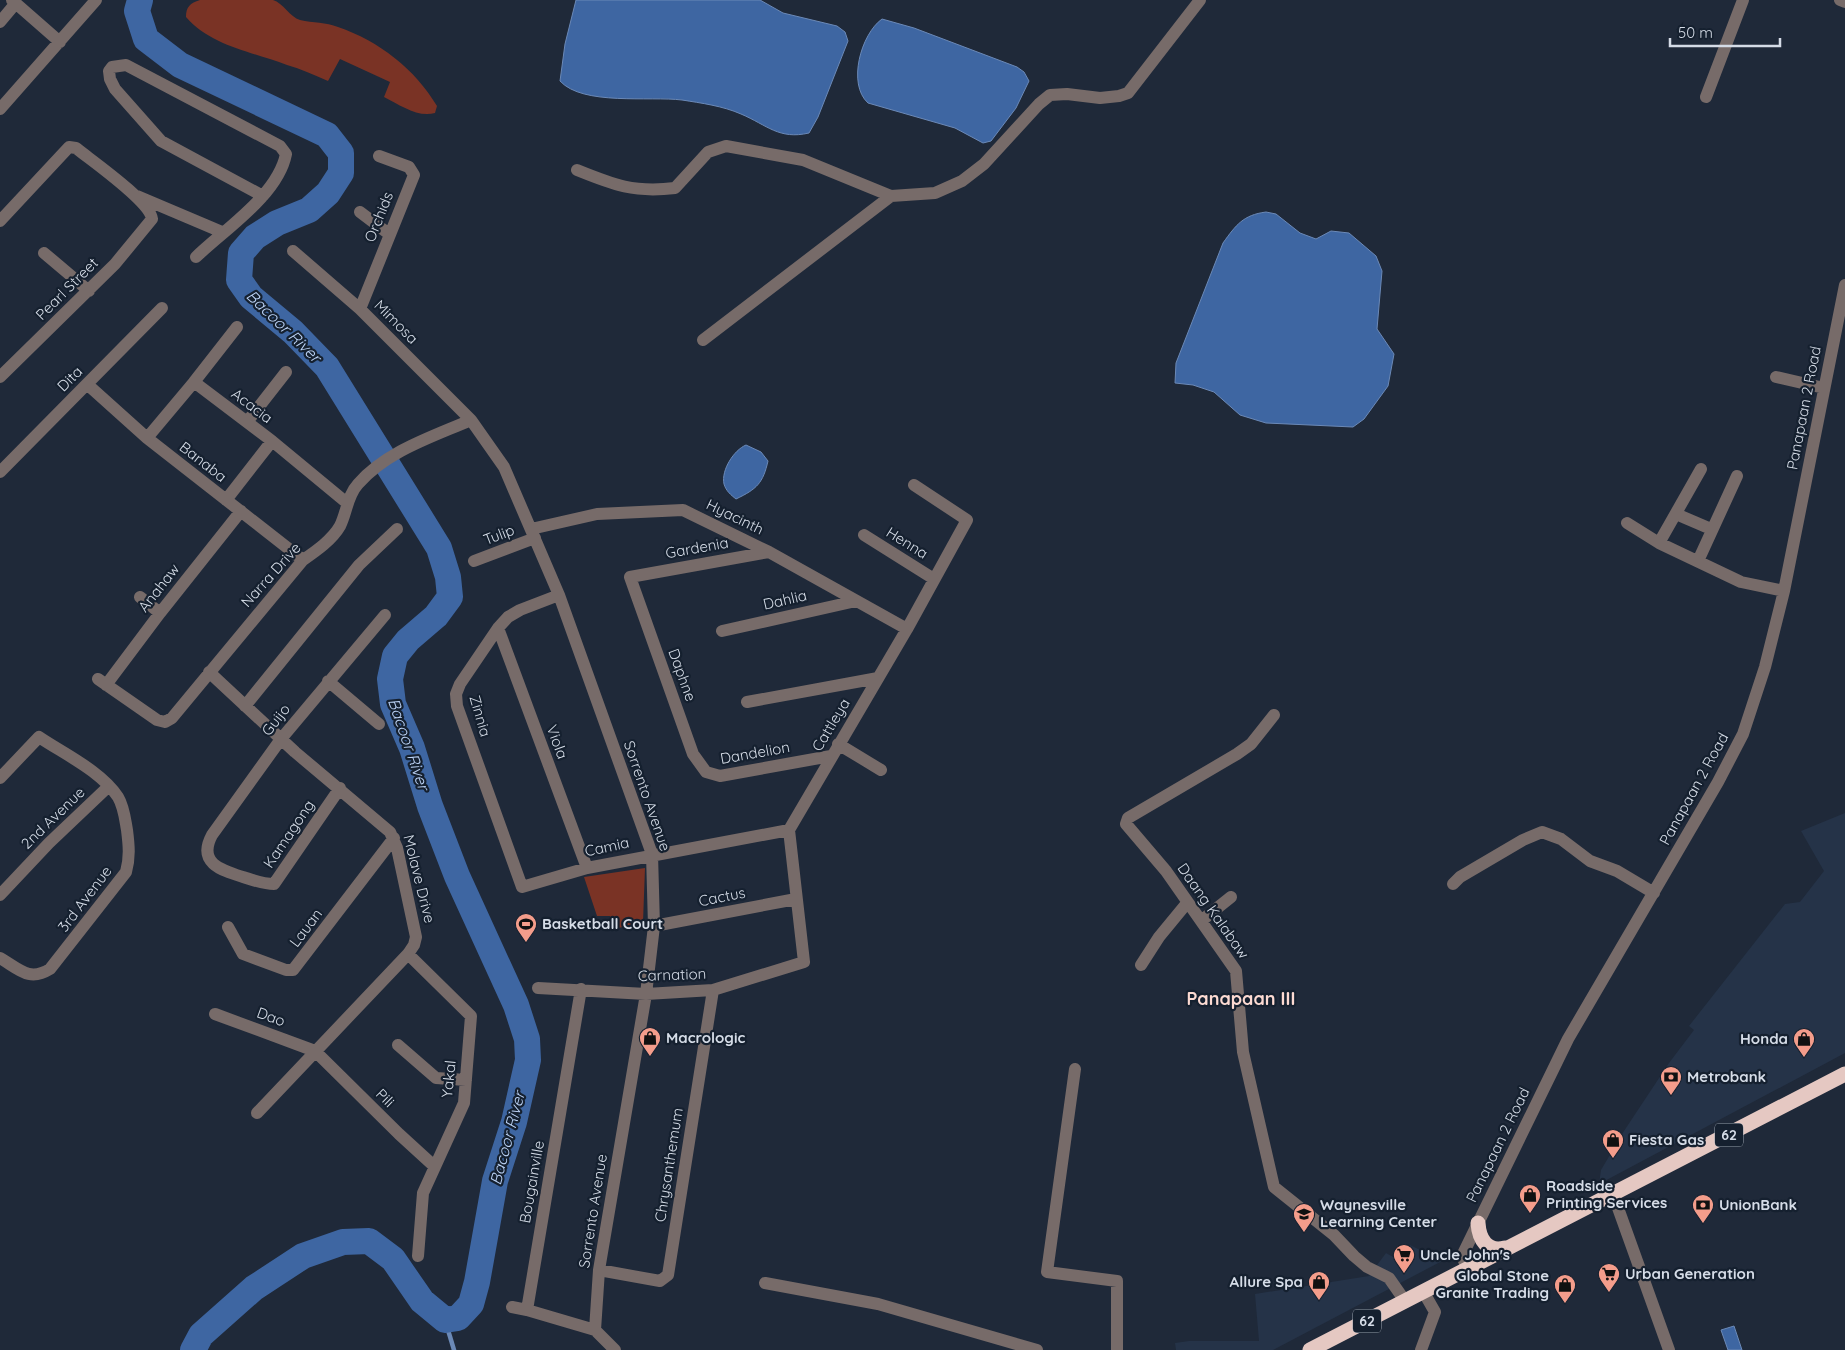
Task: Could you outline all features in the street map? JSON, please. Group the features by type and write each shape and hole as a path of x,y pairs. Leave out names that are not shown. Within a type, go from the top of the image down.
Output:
{"highway":[{"name":"62","path":"1310,1350 1845,1074"},
{"path":"1478,1223 1478,1231 1485,1245 1495,1249 1507,1248"}],"street":[{"path":"0,109 96,0"},
{"path":"577,170 618,187 640,190 675,188 708,152 726,146 803,160 890,196 935,193 962,181 984,164 1038,104 1050,95 1067,94 1100,98 1119,96 1128,92 1200,0"},
{"path":"1706,97 1743,0"},
{"path":"1840,0 1845,2"},
{"path":"0,22 14,2 60,42"},
{"path":"196,257 263,196 284,162 286,154 280,146 126,65 112,66 108,71 115,89 161,141 263,196"},
{"path":"0,221 69,147 76,148 135,195 222,232"},
{"name":"Orchids","path":"360,309 414,176 409,167 379,156"},
{"name":"Pearl Street","path":"0,377 115,264 152,219 151,214 135,195"},
{"path":"703,340 890,196"},
{"path":"360,212 389,234"},
{"name":"Mimosa","path":"293,252 360,309 471,420"},
{"path":"44,253 89,291"},
{"name":"Panapaan 2 Road","path":"1467,1268 1462,1256 1568,1039 1654,893 1743,734 1765,667 1784,592 1824,388 1843,304 1845,285"},
{"name":"Dita","path":"0,472 162,308"},
{"path":"148,438 237,327"},
{"path":"247,422 286,372"},
{"path":"1776,377 1824,388"},
{"name":"Acacia","path":"194,382 272,440 347,502"},
{"name":"Banaba","path":"88,384 148,438 303,560"},
{"name":"Narra Drive","path":"102,682 157,720 165,722 172,718 303,560 320,548 339,527 347,502 357,484 397,453 471,420"},
{"name":"Sorrento Avenue","path":"471,420 504,467 559,595 652,854 654,926 646,994 599,1270 595,1330"},
{"path":"226,500 272,440"},
{"path":"1659,543 1701,469"},
{"path":"1698,561 1737,476"},
{"name":"Cattleya","path":"789,830 907,629 967,520 914,485"},
{"name":"Hyacinth","path":"533,534 598,514 683,510 769,552 907,629"},
{"name":"Anahaw","path":"102,682 241,512"},
{"path":"1676,514 1712,529"},
{"path":"1627,523 1659,543 1741,582 1784,592"},
{"path":"245,706 358,566 397,529"},
{"name":"Tulip","path":"474,562 533,534"},
{"name":"Henna","path":"864,534 934,579"},
{"name":"Gardenia","path":"630,577 769,552"},
{"name":"Daphne","path":"630,577 693,754 706,772 714,776"},
{"name":"Zinnia","path":"522,887 456,694 460,684 498,628 508,617 520,610 559,595"},
{"path":"140,597 160,613"},
{"name":"Dahlia","path":"722,631 856,601"},
{"name":"Guijo","path":"207,854 208,844 212,835 282,739 328,680 385,615"},
{"name":"Viola","path":"498,628 586,868"},
{"name":"Molave Drive","path":"209,672 394,838 416,937 414,945 408,954 257,1113"},
{"path":"747,702 878,678"},
{"path":"328,680 379,724"},
{"name":"Daang Kalabaw","path":"1274,715 1251,744 1238,754 1164,795 1126,820 1126,824 1166,871 1236,971 1243,1052 1274,1187 1334,1235 1367,1267 1390,1278 1405,1301"},
{"name":"3rd Avenue","path":"0,778 39,737 109,786 119,798 124,810 130,856 126,872 50,970 40,975 30,976 0,958"},
{"path":"838,744 881,770"},
{"name":"Dandelion","path":"714,776 831,756"},
{"name":"2nd Avenue","path":"0,895 49,843 109,786"},
{"name":"Kamagong","path":"207,854 213,864 222,870 274,884 340,788"},
{"path":"789,830 796,899"},
{"name":"Camia","path":"522,887 586,868 652,854 789,830"},
{"path":"1453,884 1460,877 1523,840 1542,832 1562,839 1590,861 1617,871 1654,893"},
{"name":"Lauan","path":"228,928 243,954 286,970 293,970 394,838"},
{"path":"1201,921 1231,897"},
{"name":"Cactus","path":"654,926 796,899"},
{"name":"Carnation","path":"538,988 646,994 713,990 804,962 796,899"},
{"path":"1141,965 1159,937 1187,903"},
{"name":"Yakal","path":"408,954 471,1016 464,1103 423,1193 418,1256"},
{"name":"Bougainville","path":"527,1310 581,989"},
{"name":"Chrysanthemum","path":"599,1270 660,1281 668,1275 713,990"},
{"name":"Dao","path":"215,1014 315,1051"},
{"path":"398,1045 436,1078 466,1080"},
{"name":"Pili","path":"315,1051 434,1166"},
{"path":"1076,1068 1047,1272 1117,1281 1117,1350"},
{"path":"1613,1194 1669,1350"},
{"path":"765,1283 878,1304 1037,1350"},
{"path":"1421,1350 1435,1312 1423,1291"},
{"path":"512,1307 595,1330 614,1350"}],"shaded area":[{"path":"200,0 273,0 300,20 329,24 368,40 382,48 407,68 437,106 435,113 422,114 384,97 390,82 340,59 328,81 297,68 220,42 196,27 186,17 189,6"},
{"path":"1845,813 1845,1053 1599,1184 1601,1170 1624,1131 1669,1063 1694,1030 1689,1026 1785,904 1800,902 1824,871 1801,831"},
{"path":"645,868 643,922 610,930 610,916 597,916 584,877"},
{"path":"1410,1245 1442,1261 1273,1350 1176,1350 1175,1343 1189,1341 1259,1341 1255,1294 1369,1276 1386,1253 1402,1262"}],"water":[{"path":"576,0 760,0 783,13 837,26 845,32 848,41 818,117 809,133 789,135 734,111 712,105 668,99 600,97 570,89 560,81 565,44"},
{"path":"882,19 914,28 1017,67 1024,72 1029,81 1016,108 991,141 983,143 955,128 868,103 862,95 858,84 859,60 868,36"},
{"path":"1266,212 1276,214 1300,233 1316,239 1331,231 1349,233 1376,256 1382,271 1377,329 1394,354 1388,386 1364,419 1353,427 1266,423 1240,415 1214,392 1193,385 1175,383 1176,363 1223,243 1232,231 1246,218"},
{"path":"746,445 761,452 768,461 764,475 758,484 749,492 736,499 729,493 724,484 724,473 729,461 737,451"},
{"path":"1734,1326 1742,1350 1728,1350 1721,1330"}],"waterway":[{"name":"Bacoor River","path":"140,0 137,11 146,39 180,65 327,135 341,153 341,173 328,193 309,210 277,223 255,237 241,253 239,280 251,297 293,332 327,367 439,548 448,577 450,597 436,616 408,640 395,656 390,679 393,704 412,748 430,806 457,876 516,1005 527,1039 528,1060 514,1122 495,1181 477,1282 471,1304 458,1318 445,1320 422,1301 393,1259 369,1241 343,1242 303,1256 254,1288 201,1335 193,1350"},
{"path":"445,1320 454,1350"}],"place":[{"name":"Basketball Court","path":"526,943"},
{"name":"Macrologic","path":"650,1057"},
{"name":"Honda","path":"1804,1058"},
{"name":"Metrobank","path":"1671,1096"},
{"name":"Fiesta Gas","path":"1613,1159"},
{"name":"Roadside Printing Services","path":"1530,1214"},
{"name":"UnionBank","path":"1703,1224"},
{"name":"Waynesville Learning Center","path":"1304,1233"},
{"name":"Uncle John's","path":"1404,1274"},
{"name":"Urban Generation","path":"1609,1293"},
{"name":"Allure Spa","path":"1319,1301"},
{"name":"Global Stone Granite Trading","path":"1565,1304"}],"district":[{"name":"Panapaan III","path":"1241,999"}]}
